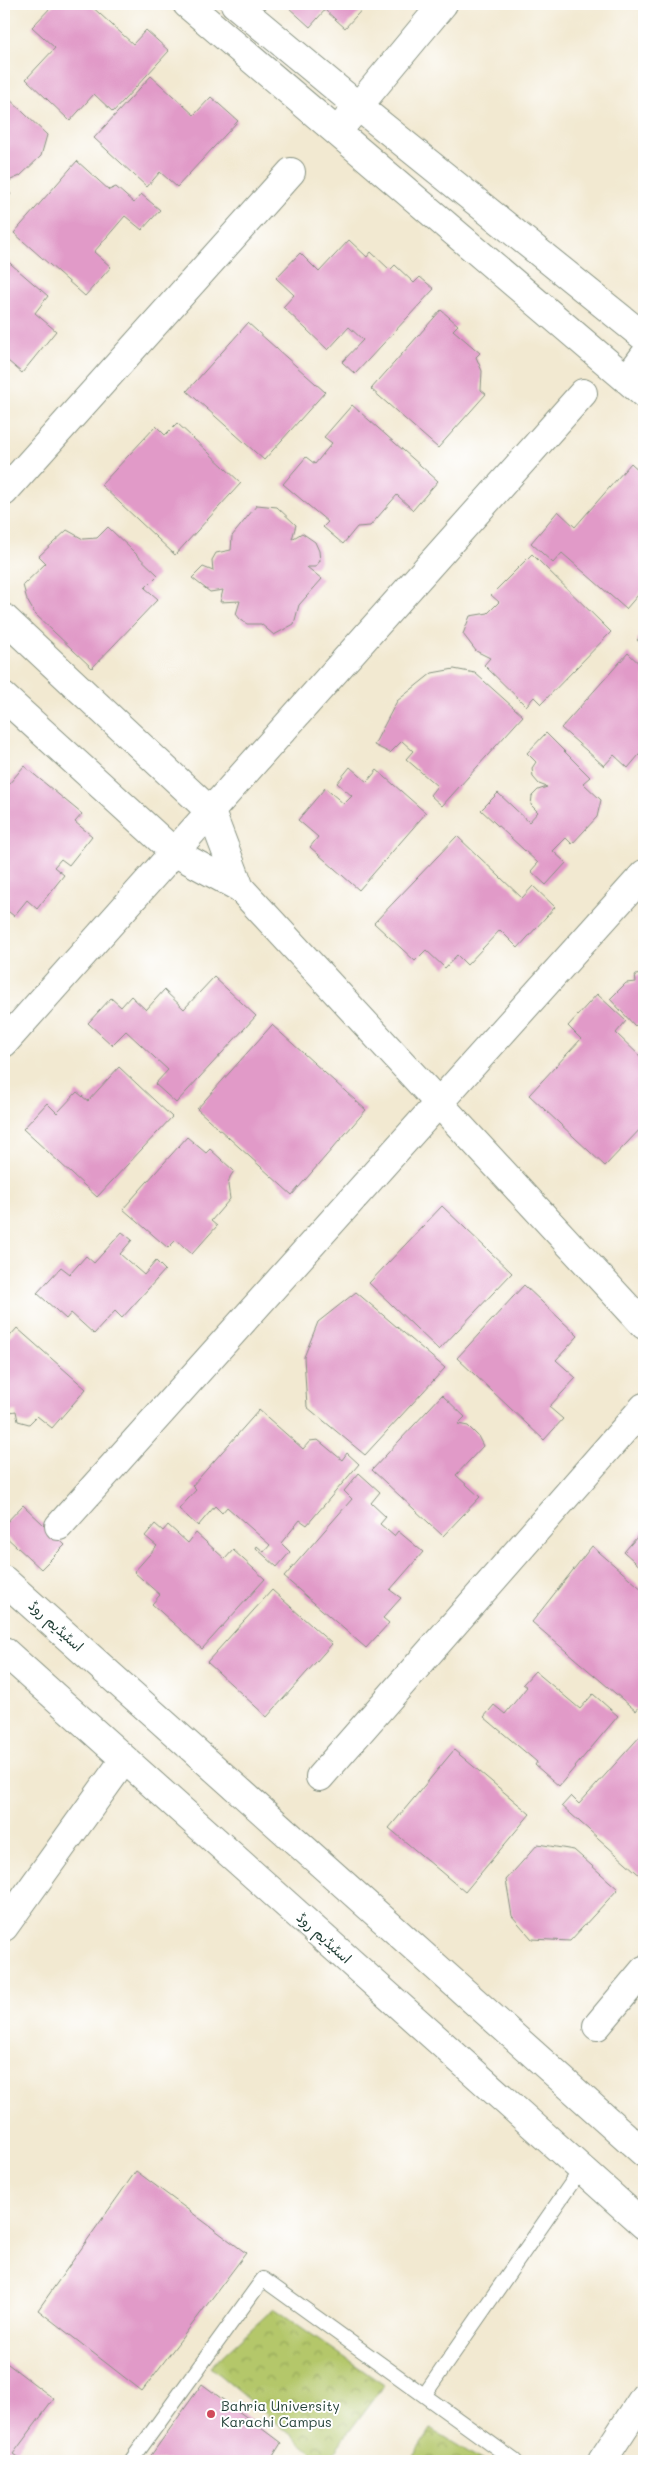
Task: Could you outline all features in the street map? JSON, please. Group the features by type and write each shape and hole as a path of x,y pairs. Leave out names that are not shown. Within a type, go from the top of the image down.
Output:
{"street":[{"path":"187,4 636,387 644,356"},
{"path":"235,4 359,108 644,337"},
{"path":"336,132 359,108 443,4"},
{"path":"4,492 291,172"},
{"path":"4,1043 583,393"},
{"path":"4,618 211,812 240,888"},
{"path":"4,697 174,852 240,888 644,1325"},
{"path":"59,1526 644,874"},
{"path":"320,1777 644,1407"},
{"name":"اسٹیڈیم روڈ","path":"4,1580 644,2153"},
{"name":"اسٹیڈیم روڈ","path":"7,1660 124,1760 644,2225"},
{"path":"4,1927 124,1760"},
{"path":"598,2026 644,1970"},
{"path":"602,2461 644,2397"}],"lane":[{"path":"425,2394 582,2168"},
{"path":"131,2461 263,2279 425,2394 515,2461"}],"green space":[{"path":"274,2308 384,2385 327,2461 322,2461 210,2367"},
{"path":"431,2429 483,2461 410,2461"}],"building":[{"path":"54,4 89,4 133,44 146,30 169,51 113,112 94,94 70,121 26,79 55,48 32,27"},
{"path":"292,4 367,4 345,28 325,10 310,27 288,7"},
{"path":"151,76 194,115 211,97 238,121 177,187 160,172 147,187 94,138"},
{"path":"4,94 47,135 41,156 20,176 4,183"},
{"path":"77,161 109,190 116,187 134,203 141,194 160,210 142,230 125,216 94,252 111,267 85,296 14,233"},
{"path":"4,188 11,194 4,202"},
{"path":"349,240 367,257 371,252 390,270 395,265 414,283 420,277 434,289 355,374 342,362 363,340 349,327 328,350 283,307 294,295 276,278 300,253 319,272"},
{"path":"4,258 48,296 35,313 56,331 22,373 8,361 4,366"},
{"path":"441,310 458,325 453,330 480,353 476,357 482,371 481,390 486,394 438,448 371,389"},
{"path":"248,323 325,392 264,460 187,391"},
{"path":"352,405 438,481 413,510 397,495 370,526 357,527 343,544 323,527 328,522 283,484 306,457 315,464 332,443 324,437"},
{"path":"177,423 241,483 175,555 101,485 156,426 165,435"},
{"path":"631,463 644,475 644,588 626,609 562,553 553,563 531,543 558,511 575,527"},
{"path":"257,505 277,507 296,525 292,539 302,533 315,542 319,551 320,561 315,567 307,567 322,579 299,605 294,624 274,635 261,624 247,624 240,619 236,614 240,601 220,602 223,590 210,592 192,578 203,567 213,571 212,560 216,553 231,550 232,536"},
{"path":"108,527 158,575 145,588 158,599 92,668 35,614 27,600 23,585 46,563 39,556 67,530 83,539 97,538"},
{"path":"532,554 611,632 541,704 534,697 526,706 484,665 490,658 476,651 463,634 470,616 488,613 499,602 491,595"},
{"path":"644,632 644,647 637,640"},
{"path":"628,653 644,668 644,749 628,768 614,755 604,766 561,728"},
{"path":"454,669 475,673 523,716 442,806 430,795 437,786 406,759 413,751 402,741 390,753 374,745 397,701 432,673"},
{"path":"546,733 590,777 583,783 601,800 597,817 572,844 566,838 553,851 566,863 546,885 531,871 538,863 481,810 498,793 529,822 538,812 531,805 532,796 538,790 547,787 539,784 533,777 532,768 536,762 527,753"},
{"path":"24,766 82,814 75,822 92,836 69,865 61,859 54,867 64,875 37,909 27,900 14,916 4,908 4,896 8,891 4,888 4,790"},
{"path":"350,767 367,782 377,770 426,813 359,890 310,847 318,837 298,820 325,788 344,804 352,796 337,783"},
{"path":"457,836 522,898 533,886 555,907 518,948 500,930 467,965 457,955 445,968 426,950 415,961 374,923"},
{"path":"644,974 644,1017 635,1026 610,999 626,983 636,982 635,975"},
{"path":"214,977 256,1016 176,1103 155,1084 168,1070 126,1031 112,1045 88,1023 111,998 121,1007 131,996 146,1010 164,990 184,1009"},
{"path":"597,994 626,1021 616,1033 644,1060 644,1125 605,1166 529,1095 581,1039 568,1026"},
{"path":"272,1025 366,1110 292,1195 197,1109"},
{"path":"119,1067 172,1117 97,1197 23,1129 47,1103 57,1113 77,1092 88,1101"},
{"path":"187,1137 206,1153 210,1149 234,1171 228,1185 230,1199 211,1221 217,1226 192,1254 176,1240 168,1248 123,1209"},
{"path":"442,1206 512,1273 439,1350 369,1283"},
{"path":"122,1232 132,1240 120,1254 144,1275 156,1261 165,1270 122,1318 115,1311 94,1334 71,1313 66,1319 37,1293 61,1267 70,1274 86,1256 94,1263"},
{"path":"524,1285 578,1336 556,1360 576,1378 549,1407 563,1419 544,1440 457,1358"},
{"path":"356,1292 445,1368 365,1455 307,1407 304,1357 318,1322"},
{"path":"17,1328 86,1389 52,1428 37,1416 29,1424 18,1421 16,1411 4,1413 4,1363 7,1359 4,1356 4,1343"},
{"path":"442,1395 465,1417 458,1424 468,1426 478,1436 483,1446 456,1475 480,1497 443,1536 372,1470"},
{"path":"259,1410 303,1449 310,1441 318,1440 342,1460 347,1453 359,1464 307,1525 300,1520 281,1543 290,1552 277,1567 256,1548 257,1546 264,1552 270,1545 227,1507 222,1513 215,1506 198,1526 179,1509 196,1490 192,1486"},
{"path":"359,1473 380,1492 371,1503 386,1517 380,1524 394,1536 398,1531 423,1552 390,1590 401,1598 383,1618 389,1623 366,1648 284,1577 352,1499 344,1491"},
{"path":"23,1505 65,1545 41,1569 4,1535 4,1525"},
{"path":"155,1524 163,1531 168,1525 188,1543 196,1533 225,1559 233,1550 265,1579 202,1649 152,1604 160,1595 134,1572 157,1546 145,1536"},
{"path":"644,1529 644,1570 624,1552"},
{"path":"592,1546 644,1591 644,1701 636,1711 532,1622"},
{"path":"272,1590 332,1644 267,1717 207,1662"},
{"path":"535,1671 580,1709 593,1694 618,1716 559,1786 535,1765 537,1762 484,1717 494,1705 505,1714 527,1687 523,1684"},
{"path":"643,1733 644,1879 562,1806 571,1796 579,1804"},
{"path":"454,1750 530,1814 465,1892 389,1828"},
{"path":"538,1844 574,1850 618,1889 570,1941 532,1939 512,1916 506,1880"},
{"path":"136,2171 246,2253 142,2391 38,2310"},
{"path":"4,2361 54,2399 13,2454 23,2461 4,2461"},
{"name":"Bahria University Karachi Campus","path":"202,2384 281,2443 270,2461 147,2461"}],"place":[{"name":"Bahria University Karachi Campus","path":"211,2414"}]}
